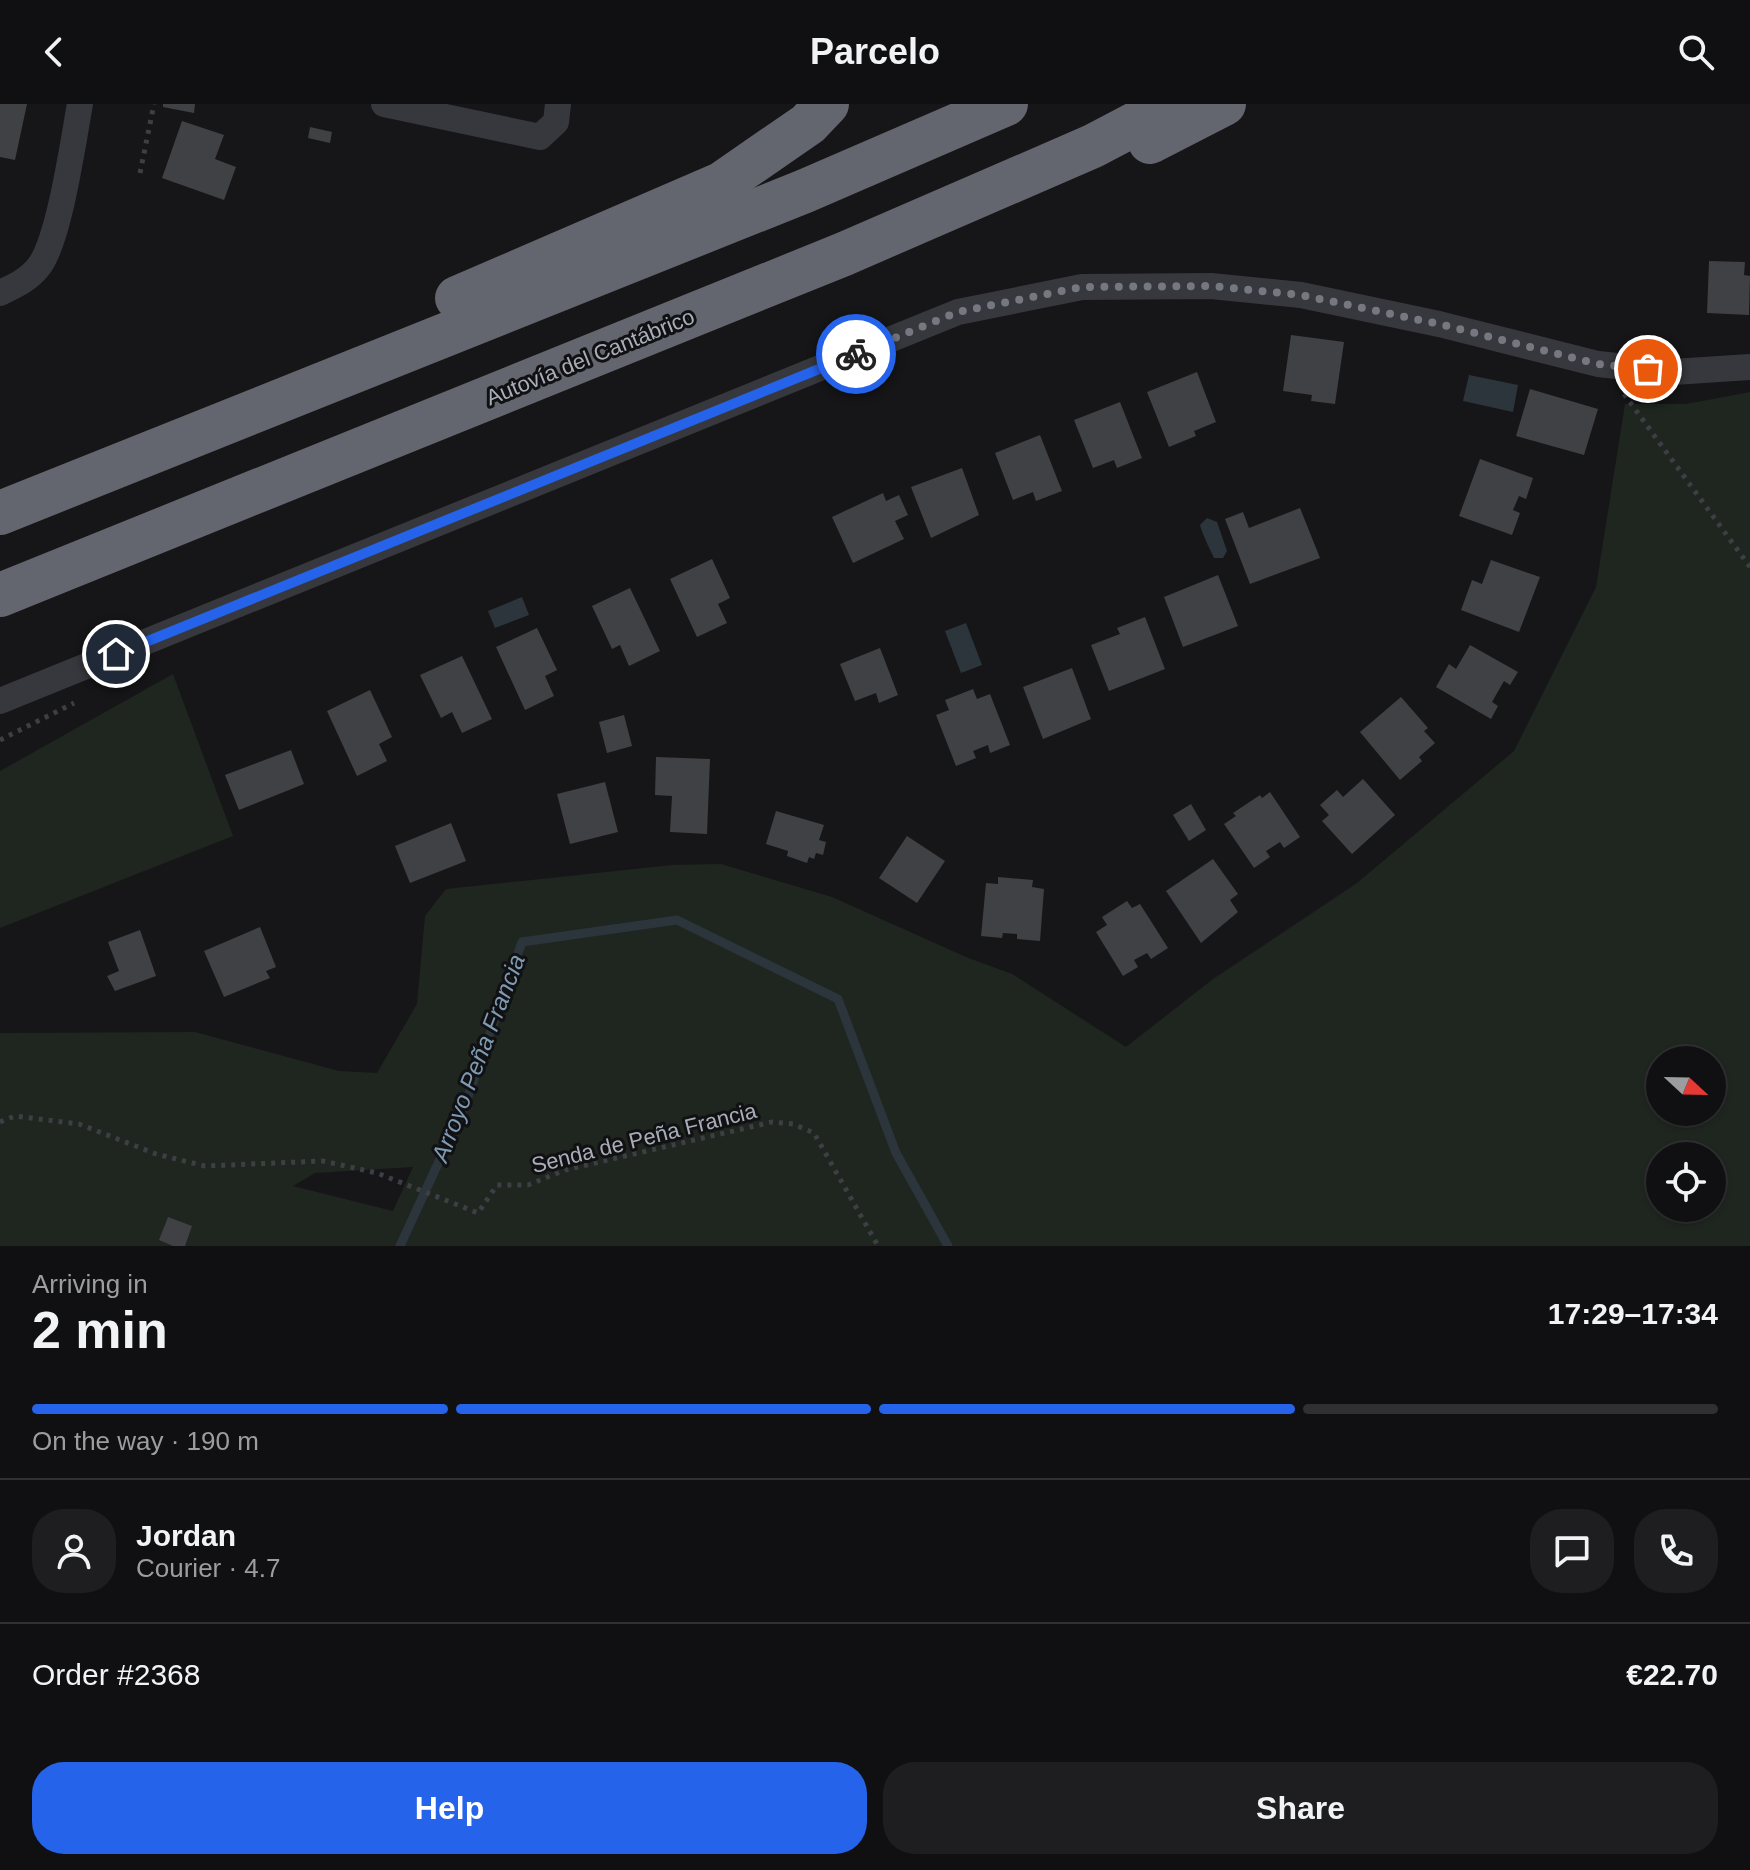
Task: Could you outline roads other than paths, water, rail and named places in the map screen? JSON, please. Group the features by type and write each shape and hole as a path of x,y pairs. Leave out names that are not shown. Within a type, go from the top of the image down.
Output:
{"highway":[{"path":"0,500 62,468 721,184 808,124 827,104"},
{"path":"0,513 805,191 1006,104"},
{"name":"Autovía del Cantábrico","path":"0,595 844,254 1093,146 1173,104"},
{"path":"844,254 1104,166 1224,104"}],"street":[{"path":"0,293 23,282 40,266 50,244 80,104"},
{"path":"384,104 540,137 556,122 558,104"},
{"path":"0,701 958,312 1082,287 1211,286 1301,295 1439,324 1598,364 1673,372 1750,367"}],"waterway":[{"name":"Arroyo Peña Francia","path":"400,1246 465,1105 522,942 677,920 838,999 896,1153 948,1246"}]}
